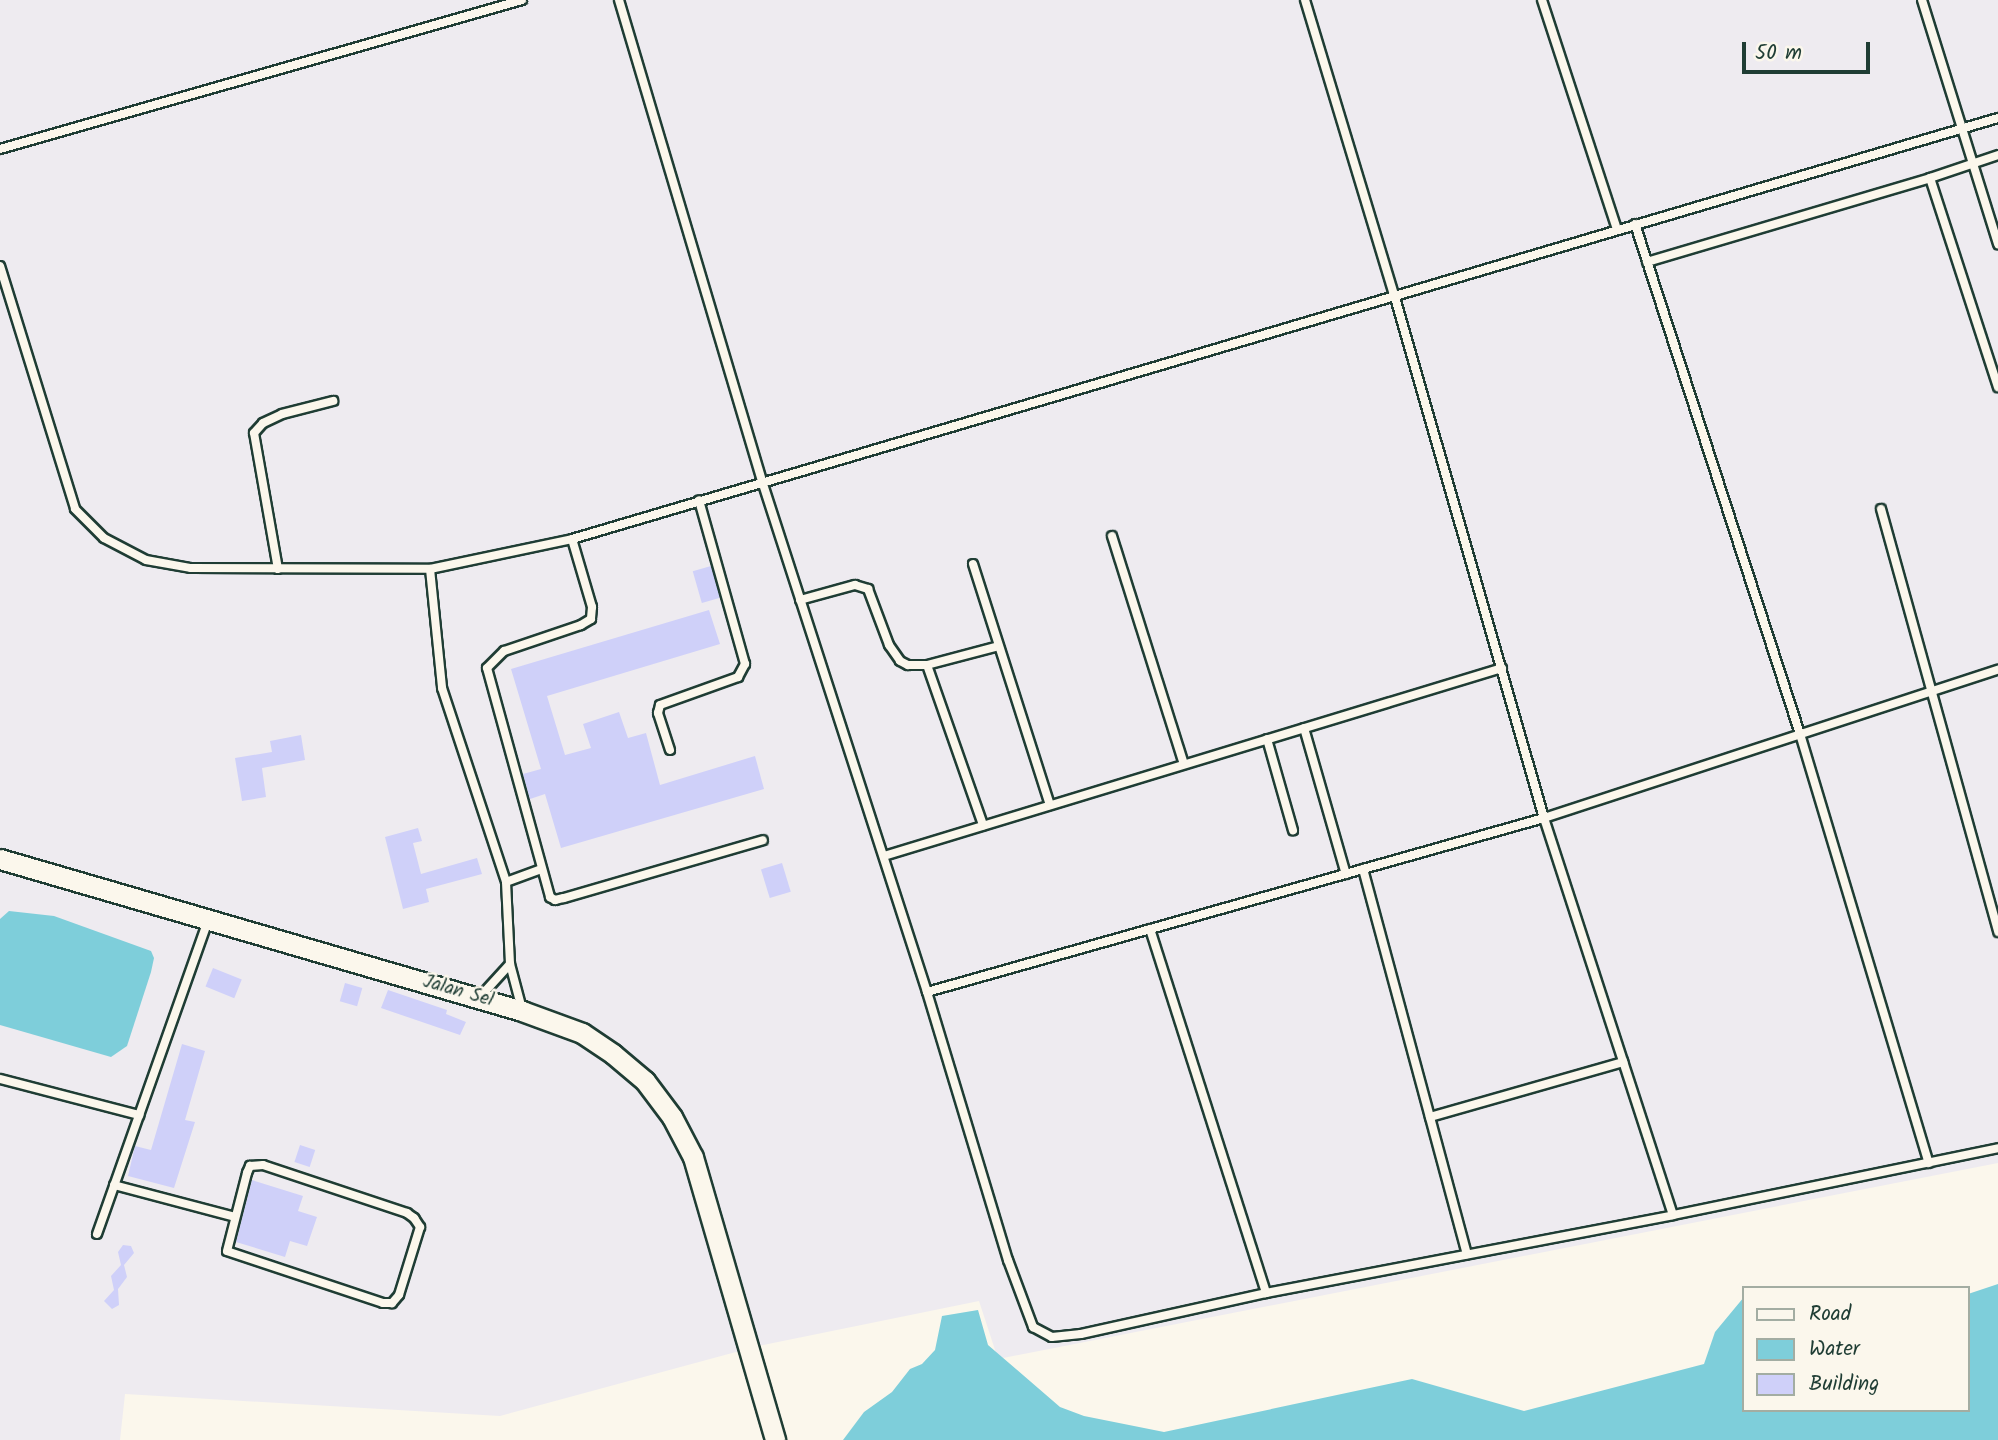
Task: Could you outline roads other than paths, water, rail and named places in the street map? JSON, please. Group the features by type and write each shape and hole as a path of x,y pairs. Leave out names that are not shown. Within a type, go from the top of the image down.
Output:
{"street":[{"name":"Jalan Sel","path":"0,859 522,1011 582,1033 613,1054 645,1081 672,1117 693,1157 775,1440"}],"lane":[{"path":"0,149 522,0"},
{"path":"619,0 762,481 927,992 1008,1260 1033,1328 1052,1337 1081,1334 1266,1293 1673,1216 1998,1148"},
{"path":"1305,0 1394,294 1544,818 1673,1216"},
{"path":"1542,0 1617,230"},
{"path":"1922,0 1998,244"},
{"path":"0,266 75,509 104,538 146,560 191,568 430,569 572,539 1394,294 1998,118"},
{"path":"1647,262 1930,178 1998,155"},
{"path":"1930,178 1998,387"},
{"path":"1635,224 1800,734 1929,1163"},
{"path":"278,569 254,433 262,423 282,414 333,401"},
{"path":"670,750 658,713 660,705 738,677 745,664 699,500"},
{"path":"1881,509 1998,932"},
{"path":"1112,536 1184,764"},
{"path":"572,539 592,607 591,619 581,625 504,651 487,668 550,897 555,900 763,840"},
{"path":"973,564 1050,805"},
{"path":"430,569 442,688 506,882 510,964 522,1011"},
{"path":"800,600 855,585 868,589 893,653 908,665 927,665 999,646"},
{"path":"927,665 983,825"},
{"path":"884,856 1502,668"},
{"path":"927,992 1544,818 1998,670"},
{"path":"1304,728 1346,874"},
{"path":"1267,739 1293,830"},
{"path":"506,882 541,869"},
{"path":"1363,869 1466,1254"},
{"path":"97,1234 208,921"},
{"path":"1150,929 1266,1293"},
{"path":"478,998 510,964"},
{"path":"1430,1117 1623,1062"},
{"path":"0,1079 139,1115"},
{"path":"262,1165 407,1213 419,1227 398,1295 392,1303 387,1303 229,1252 225,1249 235,1217 249,1168 262,1165"},
{"path":"114,1185 235,1217"}],"water":[{"path":"9,911 54,916 151,951 154,958 151,972 127,1046 111,1057 0,1025 0,919"},
{"path":"1998,1284 1998,1440 843,1440 864,1412 892,1392 910,1369 922,1364 935,1350 942,1316 978,1310 988,1345 1060,1407 1084,1416 1164,1432 1412,1379 1524,1411 1704,1364 1715,1332 1742,1299 1742,1412 1970,1412 1970,1293"}]}
